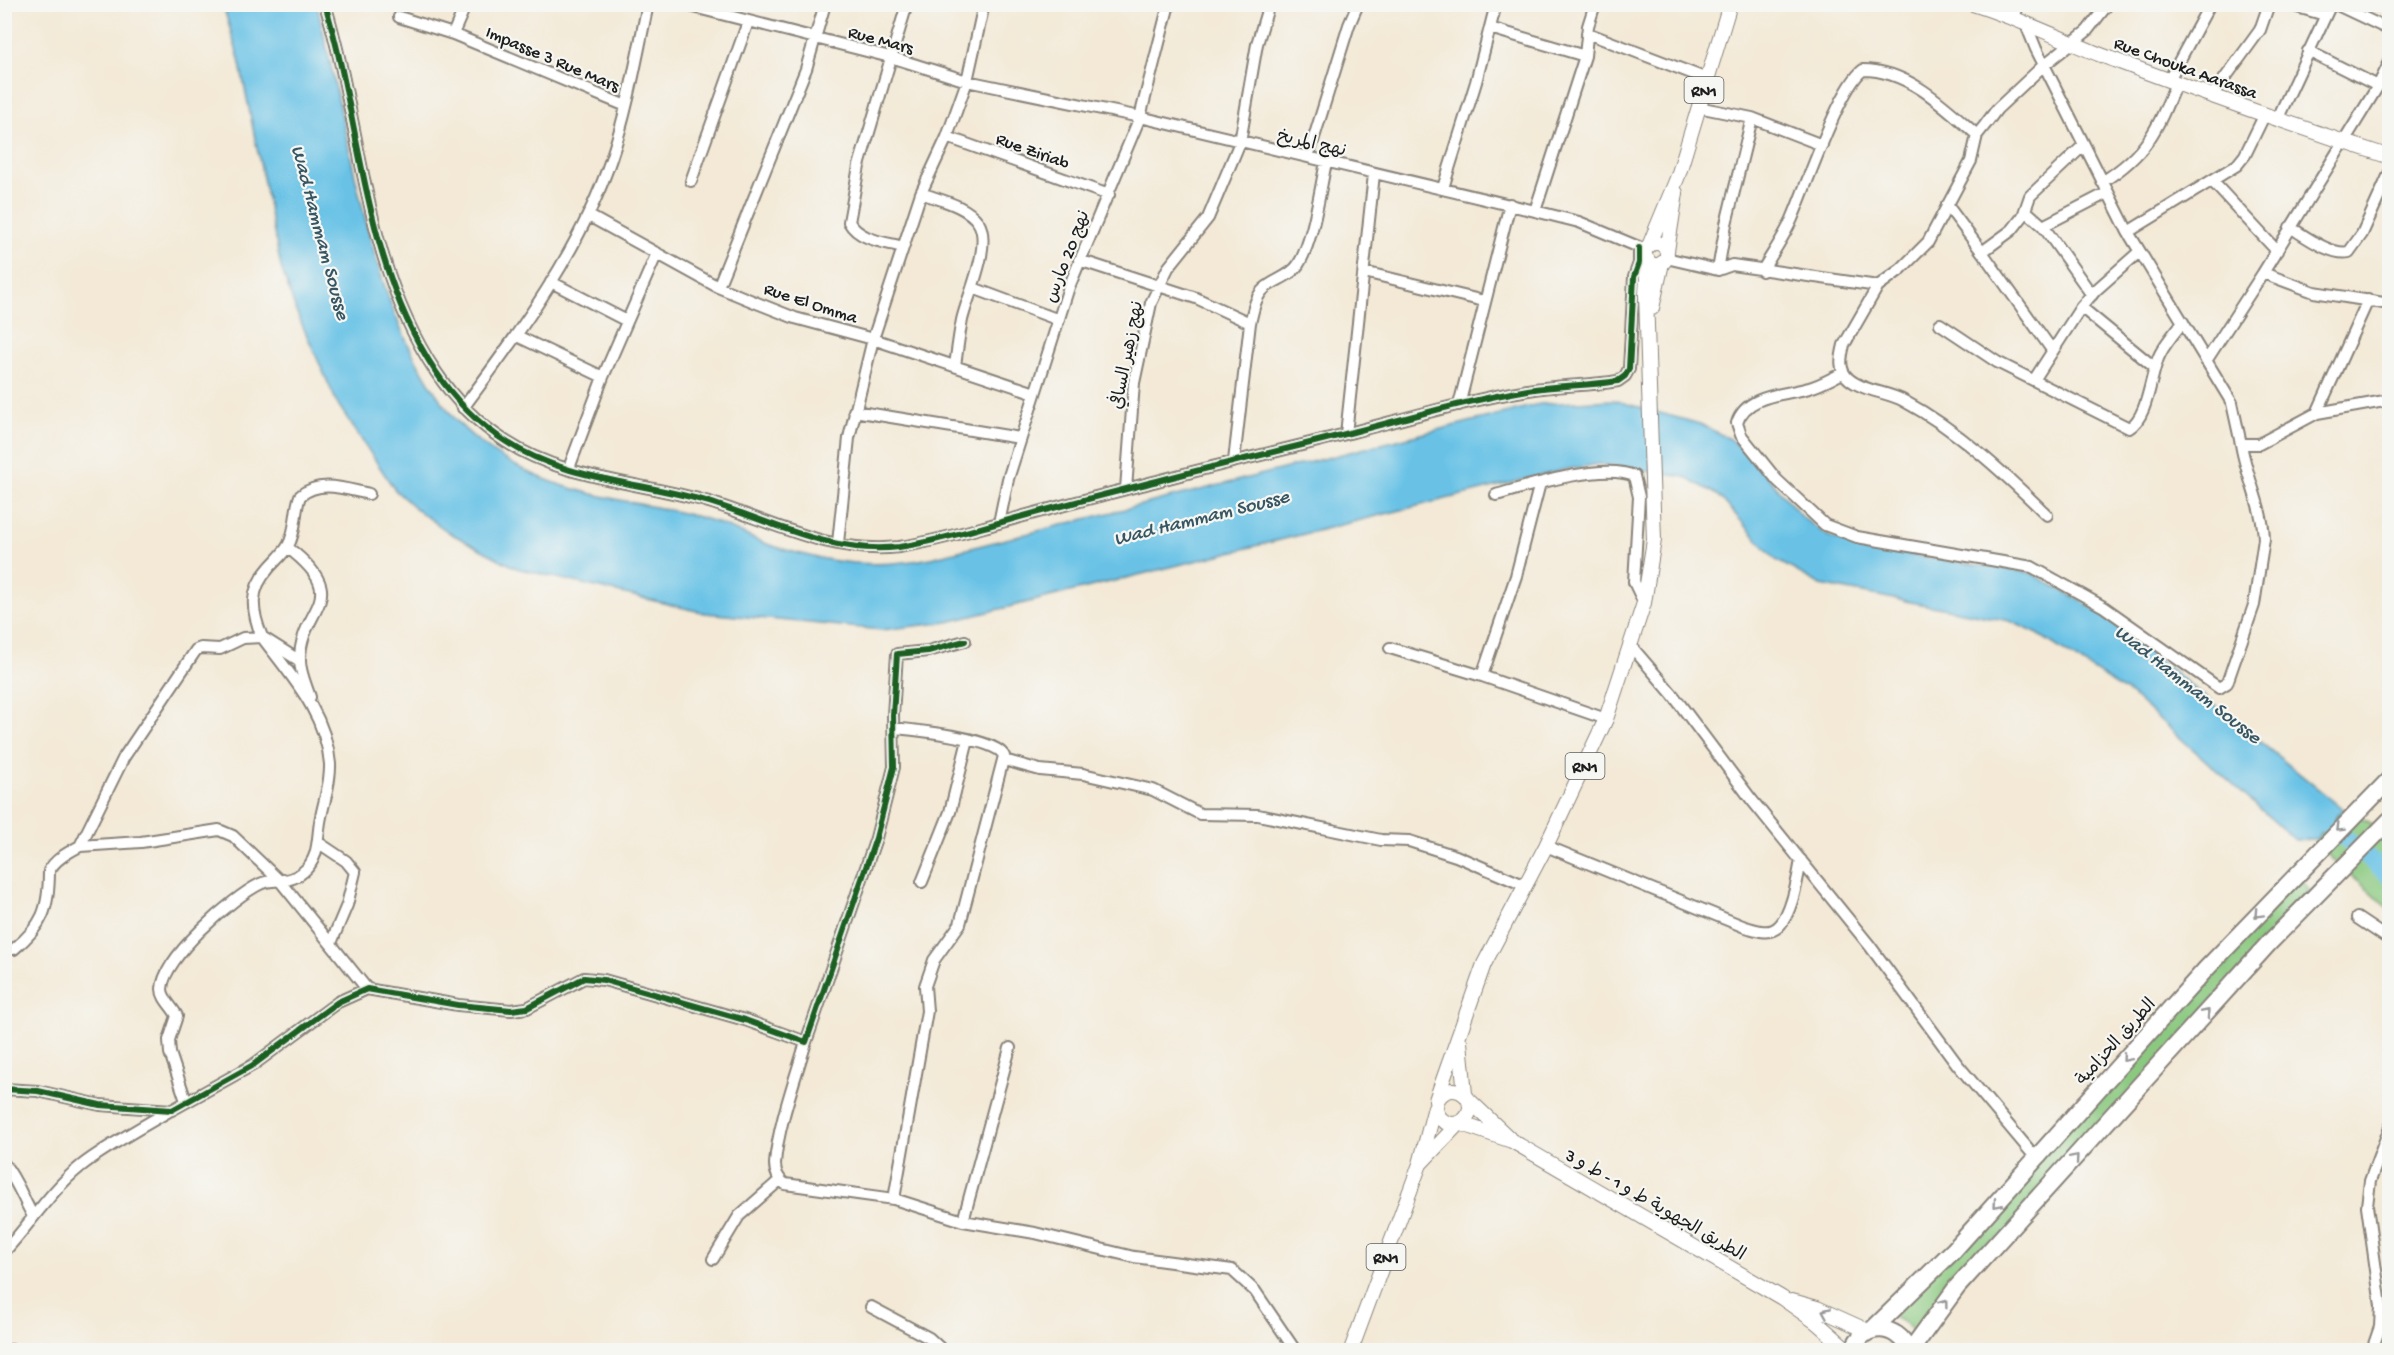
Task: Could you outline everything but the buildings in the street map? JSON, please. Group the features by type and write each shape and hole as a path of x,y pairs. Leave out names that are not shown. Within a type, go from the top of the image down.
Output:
{"highway":[{"name":"الطريق الحزامية","path":"1853,1350 1859,1339 1954,1250 2297,871 2386,783"},
{"path":"1870,1331 1887,1329 1894,1332 1909,1350 1957,1287 2319,890 2390,820"}],"main road":[{"name":"RN1","path":"1647,321 1665,257 1678,176 1730,4"},
{"name":"Rue Chouka Aarassa","path":"1973,4 2020,15 2070,42 2271,118 2390,157"},
{"name":"RN1","path":"1351,1350 1420,1164 1465,1012 1484,964 1546,846 1606,719 1644,603 1654,540 1645,251 1678,176"},
{"path":"1661,244 1665,257 1656,265 1645,251 1661,244"},
{"name":"RN1","path":"1420,1164 1470,1112 1460,1034"},
{"path":"1459,1123 1446,1123 1440,1119 1436,1104 1440,1094 1453,1089 1467,1097"},
{"name":"الطريق الجهوية ط و 1 - ط و 3","path":"1467,1097 1512,1141"},
{"name":"الطريق الجهوية ط و 1 - ط و 3","path":"1459,1123 1512,1141 1782,1298 1816,1322 1848,1350"},
{"name":"الطريق الجهوية ط و 1 - ط و 3","path":"1782,1298 1817,1308 1870,1331"}],"street":[{"path":"325,4 369,206 388,270 405,313 434,370 463,408 506,442 542,460 708,502 786,531 838,543 868,547 897,547 1459,405 1564,384 1618,381 1629,369 1634,277 1645,251"},
{"path":"453,34 466,4"},
{"path":"463,408 517,336 589,216 611,160 626,106 648,4"},
{"name":"Rue Mars","path":"682,4 894,58 967,81"},
{"path":"718,287 816,38 825,4"},
{"path":"903,247 861,235 849,222 860,166 894,58 907,4"},
{"path":"838,543 845,463 854,411 873,339 921,193 947,136 967,81 984,4"},
{"name":"نهج 20 مارس","path":"999,523 1008,479 1020,438 1079,260 1140,117 1169,4"},
{"name":"نهج زهير السافي","path":"1126,489 1134,383 1148,313 1168,268 1208,218 1240,142 1257,44 1269,4"},
{"path":"1308,157 1349,25 1358,4"},
{"path":"1443,188 1476,82 1496,4"},
{"path":"1535,210 1585,56 1587,33 1595,4"},
{"path":"2047,515 2002,471 1945,427 1903,400 1850,381 1843,373 1841,355 1844,345 1878,286 1901,269 1928,242 1971,161 1977,135 1997,109 2070,42 2086,31 2108,4"},
{"path":"2102,182 2132,161 2146,146 2172,81 2210,4"},
{"path":"2212,96 2260,30 2269,4"},
{"path":"2287,4 2325,15"},
{"path":"2128,232 2213,182 2241,161 2271,118 2333,4 2390,30"},
{"path":"1843,373 1810,388 1769,396 1742,412 1737,423 1741,435 1777,480 1815,518 1825,525 1857,537 2032,567 2104,607 2219,688 2227,683 2254,605 2263,560 2264,528 2246,470 2232,403 2128,232 2020,15"},
{"name":"Impasse 3 Rue Mars","path":"399,17 453,34 626,106"},
{"path":"691,181 748,21"},
{"path":"1490,28 1585,56"},
{"path":"1587,33 1707,79"},
{"path":"2308,51 2378,86"},
{"path":"2206,361 2277,251 2378,86 2390,62"},
{"path":"1762,271 1791,221 1821,145 1854,78 1863,70 1883,72 1918,87 1977,135"},
{"name":"نهج المريخ","path":"967,81 1140,117 1374,174 1535,210 1579,222 1645,251"},
{"path":"1698,107 1752,118 1821,145"},
{"path":"1718,270 1726,224 1752,118"},
{"name":"Rue Ziriab","path":"947,136 1108,195"},
{"path":"1982,252 2012,230 2025,210 2030,196 2084,145"},
{"path":"1234,461 1250,323 1259,295 1265,288 1293,272 1299,264 1305,249 1326,162"},
{"path":"2290,227 2329,248 2344,254 2349,252 2362,234 2390,172"},
{"path":"1346,434 1374,174"},
{"path":"2213,182 2277,251"},
{"path":"921,193 952,205 977,221 982,234 973,288 962,319 955,366"},
{"path":"2043,226 2107,193"},
{"path":"1459,405 1510,204"},
{"path":"1947,205 2052,350"},
{"path":"2025,210 2043,226 2092,295"},
{"name":"Rue El Omma","path":"589,216 718,287 795,318 873,339 1035,393"},
{"path":"2034,380 2081,307 2139,252"},
{"path":"569,468 603,376 657,253"},
{"path":"1665,257 1718,270 1732,265 1878,286"},
{"path":"1079,260 1196,298 1250,323"},
{"path":"1364,272 1484,301"},
{"path":"2263,273 2314,292 2390,304"},
{"path":"551,282 627,321"},
{"path":"973,288 1059,320"},
{"path":"2317,413 2368,300"},
{"path":"2081,307 2154,367"},
{"path":"1941,324 1997,362 2129,428 2142,413 2154,367 2161,351 2183,322"},
{"path":"517,336 603,376"},
{"path":"2241,444 2259,444 2317,413 2390,400"},
{"path":"854,411 1020,438"},
{"path":"1496,495 1564,477 1600,473 1634,476 1639,497 1634,582 1644,603"},
{"path":"1482,676 1516,576 1540,483"},
{"path":"312,705 262,637 257,625 253,592 259,579 287,547 296,523 300,496 315,486 337,487 369,494"},
{"path":"186,1101 170,1053 169,1040 177,1016 165,999 162,990 164,980 192,936 258,885 281,882 302,873 312,862 319,843 330,765 325,735 312,705 300,661 303,642 320,605 321,592 313,569 287,547"},
{"path":"80,846 124,757 168,694 190,656 201,648 220,649 243,638 262,637 300,661"},
{"path":"780,1180 775,1164 787,1109 807,1042 876,838 894,767 897,654 928,651 965,641"},
{"path":"1631,646 1673,695 1870,946 1957,1065 2036,1158"},
{"path":"1390,648 1482,676 1606,719"},
{"path":"894,728 952,735 1001,751 1004,760 960,924 934,960 925,986 927,1011 894,1199"},
{"path":"922,882 950,812 968,740"},
{"path":"1004,760 1040,770 1083,774 1153,790 1200,814 1258,815 1381,840 1408,841 1456,856 1526,886"},
{"path":"14,949 33,933 43,918 49,871 53,864 80,846 141,842 219,830 233,836 281,882 367,989"},
{"path":"319,843 346,861 355,872 347,905 332,943"},
{"path":"1546,846 1745,927 1765,932 1780,926 1786,914 1801,860"},
{"path":"2357,918 2390,940"},
{"path":"4,1252 24,1232 33,1216 81,1167 186,1101 253,1065 338,1002 367,989 458,1005 511,1010 527,1008 584,978 604,980 734,1017 807,1042"},
{"path":"963,1221 1010,1048"},
{"path":"4,1089 38,1091 100,1105 172,1110"},
{"path":"2372,1350 2380,1327 2381,1306 2367,1206 2370,1182 2390,1127"},
{"path":"4,1164 14,1176 33,1216"},
{"path":"780,1180 795,1186 894,1199 963,1221 1035,1233 1134,1257 1232,1270 1255,1291 1295,1350"},
{"path":"713,1259 739,1216 780,1180"},
{"path":"871,1307 929,1338 942,1350"},
{"path":"4,1350 16,1350"}],"green space":[{"path":"2343,809 2369,822 2389,840 2389,911 2371,892 2341,868 2316,839"},
{"path":"2300,876 2310,892 1916,1335 1907,1324 1892,1316"}],"water":[{"path":"223,5 317,5 375,257 412,352 448,410 466,430 487,448 511,463 555,483 576,490 706,519 767,544 796,553 854,563 891,563 931,558 1540,404 1613,400 1700,424 1728,438 1748,454 1803,518 1828,536 1859,547 2031,573 2100,612 2343,809 2316,839 2295,840 2133,696 2038,634 2010,621 1821,585 1776,560 1718,495 1685,477 1599,464 1563,470 948,622 882,630 705,613 516,568 450,533 416,509 395,490 337,403 296,311 281,267 239,59"}],"waterway":[{"name":"Wad Hammam Sousse","path":"2311,810 2390,876"}],"cycle path":[{"path":"325,4 348,98 367,193 393,286 412,330 436,372 467,410 505,441 552,464 604,479 709,502 802,535 849,546 899,547 925,542 1462,404 1528,390 1618,381 1629,369 1634,277 1639,263 1639,248"},
{"path":"4,1089 38,1091 100,1105 172,1110 253,1065 338,1002 367,989 458,1005 511,1010 527,1008 584,978 604,980 745,1020 806,1042 876,838 894,767 893,715 897,654 928,651 965,641"}]}
